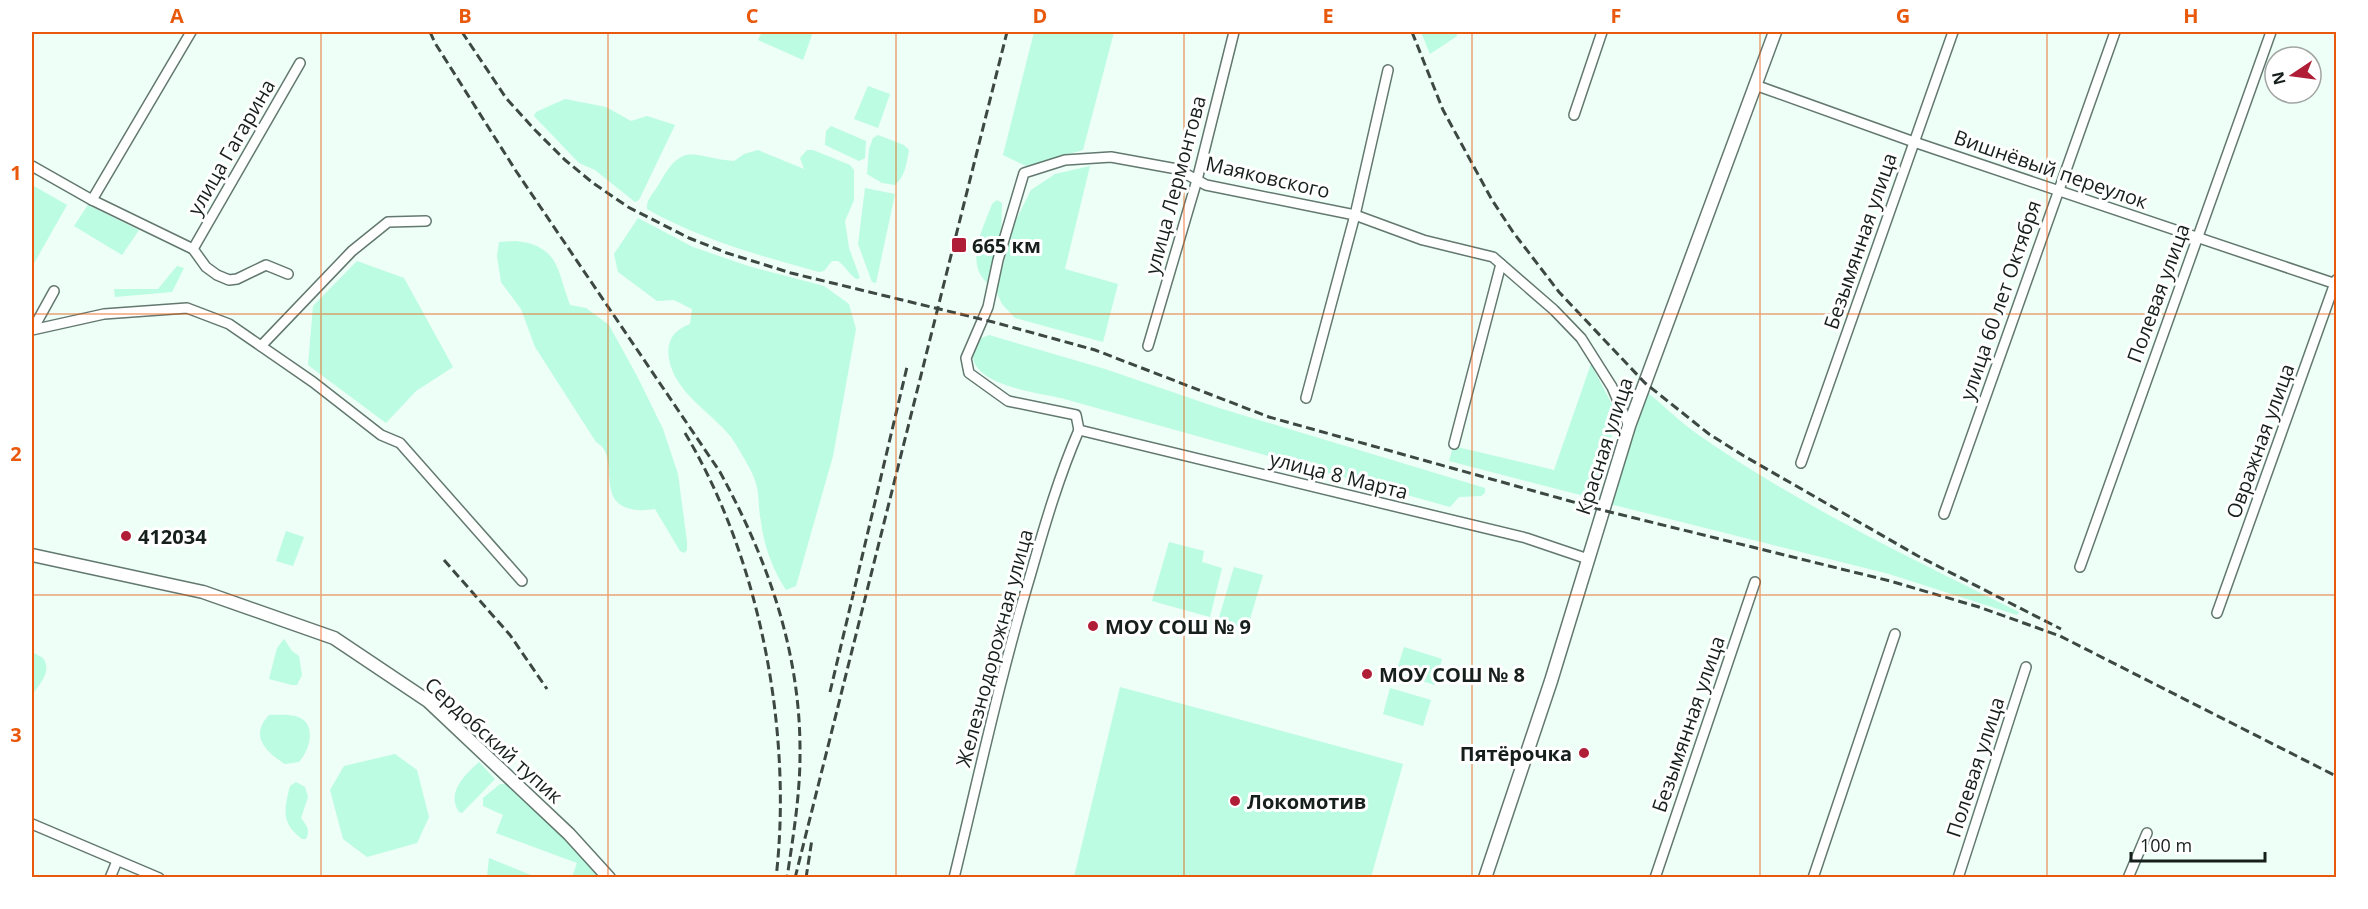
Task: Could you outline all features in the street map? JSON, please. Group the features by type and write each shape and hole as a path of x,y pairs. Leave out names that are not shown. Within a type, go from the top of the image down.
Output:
{"street":[{"path":"92,200 191,32"},
{"name":"улица Лермонтова","path":"1148,346 1197,180 1234,32"},
{"path":"1574,115 1602,32"},
{"name":"Красная улица","path":"1485,878 1551,681 1629,426 1775,32"},
{"name":"Безымянная улица","path":"1801,463 1953,32"},
{"name":"улица 60 лет Октября","path":"1944,514 2115,32"},
{"name":"Полевая улица","path":"2080,567 2271,32"},
{"name":"улица Гагарина","path":"193,249 300,63"},
{"path":"1306,398 1355,215 1388,70"},
{"name":"Вишнёвый переулок","path":"1755,85 1914,142 2336,283"},
{"name":"Маяковского","path":"1079,430 1076,415 1008,401 969,373 966,358 987,307 998,260 1024,173 1065,160 1111,157 1178,169 1206,185 1355,215 1423,240 1493,257 1554,310 1581,338 1612,387 1629,426"},
{"path":"32,166 92,200 193,249 206,267 217,275 229,280 237,279 266,265 288,274"},
{"path":"261,346 345,259 388,222 426,221"},
{"path":"1454,444 1501,264"},
{"name":"Овражная улица","path":"2217,613 2336,283"},
{"path":"32,329 54,291"},
{"path":"32,329 104,314 186,308 229,324 313,382 381,435 400,443 522,581"},
{"name":"улица 8 Марта","path":"1079,430 1526,538 1588,559"},
{"name":"Железнодорожная улица","path":"954,878 1009,646 1048,516 1079,430"},
{"name":"Сердобский тупик","path":"32,555 203,592 334,638 428,701 569,834 609,878"},
{"name":"Безымянная улица","path":"1655,878 1755,582"},
{"path":"1813,878 1895,634"},
{"name":"Полевая улица","path":"1958,878 2026,667"},
{"path":"32,824 159,878"},
{"path":"2128,878 2147,832"},
{"path":"111,878 117,861"}],"green space":[{"path":"762,32 813,32 803,60 758,40"},
{"path":"1034,32 1114,32 1083,150 1026,166 1003,155"},
{"path":"1421,32 1456,32 1457,36 1430,54"},
{"path":"868,86 890,94 878,128 854,119"},
{"path":"565,99 606,107 631,121 647,116 675,125 639,200 635,202 595,170 579,163 534,116 536,112"},
{"path":"831,126 866,141 865,158 859,161 825,145 826,131"},
{"path":"878,135 904,145 909,150 903,173 895,185 882,183 867,174 869,149 873,138"},
{"path":"758,150 804,169 800,158 807,150 813,150 850,165 854,170 854,200 845,221 849,248 860,278 856,279 838,261 832,261 824,271 819,272 709,238 647,209 649,199 668,170 683,156 699,155 734,161 744,154"},
{"path":"1090,166 1065,269 1118,284 1103,342 1015,318 1002,304 996,291 1015,222 1031,190 1055,174"},
{"path":"32,185 67,205 33,265 32,264"},
{"path":"865,188 895,194 876,283 872,282 858,244"},
{"path":"997,200 1002,203 1001,235 987,283 980,274 976,254 992,204"},
{"path":"88,205 139,230 122,255 74,226"},
{"path":"638,218 693,247 748,266 824,286 849,304 856,329 833,456 796,586 786,590 773,566 762,531 756,483 741,453 723,428 686,392 673,371 668,352 670,341 680,329 690,324 692,309 674,300 657,301 618,272 614,254"},
{"path":"516,241 541,248 549,254 559,271 570,305 586,308 609,325 637,376 663,429 678,474 687,542 687,550 684,553 680,551 655,509 631,509 621,505 615,499 610,483 607,456 603,448 596,442 535,347 521,309 501,282 497,256 499,242"},
{"path":"357,261 404,278 453,367 416,391 386,423 308,365 313,306"},
{"path":"177,266 184,268 172,292 115,297 114,289 158,289"},
{"path":"989,335 1105,369 1219,408 1485,488 1485,493 1481,496 1459,497 1450,507 1061,398 1008,386 982,373 975,364 973,353 977,342"},
{"path":"1591,364 1618,416 1592,498 1449,461 1453,446 1554,470"},
{"path":"1648,393 1693,431 1771,482 1853,528 2019,612 2017,615 1889,574 1610,504"},
{"path":"286,531 304,537 293,566 276,561"},
{"path":"1169,542 1204,551 1202,562 1222,568 1210,617 1152,601"},
{"path":"1234,567 1263,575 1247,629 1218,621"},
{"path":"284,639 292,651 299,656 302,675 297,685 269,679 277,648"},
{"path":"1404,647 1442,659 1435,685 1396,673"},
{"path":"32,652 43,658 46,669 44,678 32,696"},
{"name":"Локомотив","path":"1120,687 1403,764 1371,877 1074,877"},
{"path":"1390,688 1431,700 1423,726 1383,714"},
{"path":"269,715 295,716 304,720 308,725 309,744 299,762 285,764 262,743 260,730"},
{"path":"395,754 417,770 429,817 417,843 367,857 343,839 330,790 344,766"},
{"path":"479,762 495,779 462,813 459,812 455,798 456,791 463,778"},
{"path":"296,782 305,787 308,797 301,818 308,830 306,839 302,839 295,833 287,822 286,802 290,786"},
{"path":"500,784 506,784 583,855 603,877 572,877 577,863 496,833 503,815 483,806 483,798"},
{"path":"489,858 536,877 487,877"}],"railway":[{"path":"430,32 516,171 720,472 753,539 767,573 788,644 799,717 799,786 787,878"},
{"path":"462,32 506,98 565,160 628,207 689,238 727,253 791,273 993,322 1095,350 1269,417 1602,510 1890,581 1979,607 2060,636 2336,776"},
{"path":"795,878 1007,32"},
{"path":"1412,32 1443,110 1492,200 1513,232 1559,292 1645,383 1709,434 1744,456 1918,556 2061,629"},
{"path":"830,692 907,367"},
{"path":"685,433 711,482 733,535 751,590 765,648 780,765 780,822 776,878"},
{"path":"444,560 510,635 547,689"},
{"path":"806,878 812,839"}],"place":[{"name":"665 км","path":"959,245"},
{"name":"412034","path":"126,536"},
{"name":"МОУ СОШ № 9","path":"1093,626"},
{"name":"МОУ СОШ № 8","path":"1367,674"},
{"name":"Пятёрочка","path":"1584,753"},
{"name":"Локомотив","path":"1235,801"}]}
